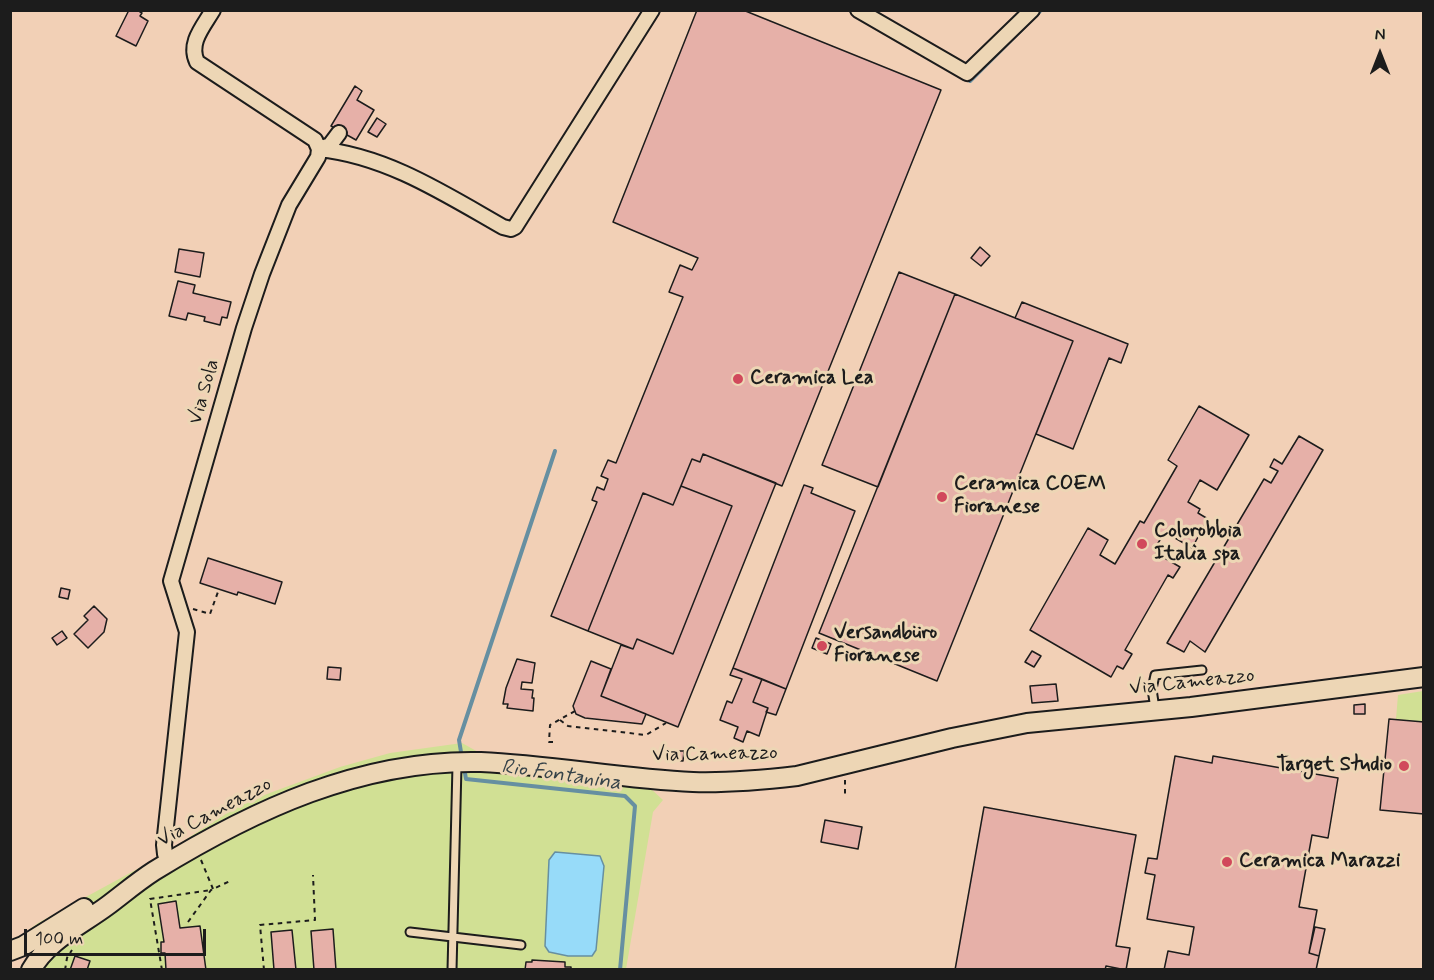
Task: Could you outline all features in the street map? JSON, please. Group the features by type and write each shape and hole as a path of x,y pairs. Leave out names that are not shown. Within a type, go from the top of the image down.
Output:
{"street":[{"path":"213,10 193,44 196,62 315,140 320,149"},
{"path":"320,149 338,151 385,165 421,180 503,227 511,229 515,227 652,10"},
{"path":"858,10 967,73 1032,10"},
{"path":"320,149 330,145 339,133"},
{"name":"Via Sola","path":"170,862 165,854 164,845 187,632 171,581 244,328 262,274 289,205 318,157 320,149"},
{"name":"Via Cameazzo","path":"31,969 37,960 64,934 106,907 134,884 170,862 247,819 342,780 457,762 530,765 677,781 762,780 797,776 1027,723 1155,710 1424,676"},
{"name":"Via Cameazzo","path":"10,951 23,946 58,922 101,898 134,884"},
{"path":"10,957 24,969"}],"lane":[{"path":"1155,710 1152,688 1155,675 1202,670"},
{"path":"452,969 457,762"},
{"path":"410,932 521,945"}],"path":[{"path":"182,615 190,609 210,614 219,589"},
{"path":"553,742 549,742 550,725 575,711"},
{"path":"560,720 568,726 646,735 666,723"},
{"path":"844,774 844,796"},
{"path":"201,860 212,889"},
{"path":"264,969 260,925 315,920 312,875"},
{"path":"162,969 150,899 212,889 232,880"},
{"path":"188,922 212,889"},
{"path":"65,969 67,958 76,942"}],"green space":[{"path":"1423,691 1423,722 1396,719 1398,695"},
{"path":"462,743 498,763 637,776 663,800 653,812 626,969 34,969 22,935 38,923 152,861 235,808 340,767 390,753"}],"water":[{"path":"555,852 600,856 604,866 596,950 592,956 568,956 549,952 545,946 549,860"}],"building":[{"path":"129,10 137,10 142,13 140,16 148,21 136,46 116,36"},
{"name":"Ceramica Lea","path":"697,10 743,10 941,90 782,486 703,454 700,462 692,459 673,505 643,493 588,631 551,616 597,502 592,500 597,487 604,490 608,479 601,476 608,460 616,463 683,297 669,292 680,265 692,270 698,258 613,222"},
{"path":"355,86 362,91 357,100 374,110 356,140 331,126"},
{"path":"377,118 386,124 377,137 368,132"},
{"path":"980,247 990,256 981,266 971,258"},
{"path":"179,249 204,253 200,277 175,272"},
{"path":"899,272 955,294 878,487 822,465"},
{"path":"178,281 195,285 193,293 231,302 227,318 222,317 220,325 204,321 205,317 188,313 186,320 169,316"},
{"name":"Ceramica COEM Fioranese","path":"955,294 1073,341 937,681 819,633"},
{"path":"1022,302 1128,344 1121,363 1109,358 1073,449 1036,434 1073,341 1015,318"},
{"name":"Colorobbia Italia spa","path":"1199,406 1249,435 1217,490 1200,480 1188,502 1200,509 1198,513 1208,519 1192,548 1165,532 1155,548 1158,549 1156,553 1180,567 1173,578 1168,575 1125,650 1132,654 1123,669 1117,666 1111,677 1030,630 1088,528 1108,540 1100,555 1115,564 1140,521 1144,523 1177,466 1168,460"},
{"name":"Colorobbia Italia spa","path":"1299,436 1323,450 1205,652 1190,641 1184,652 1167,643 1264,479 1271,483 1278,471 1270,467 1274,459 1282,464"},
{"path":"703,454 776,483 678,727 601,696 621,645 633,649 637,639 673,654 732,506 681,486 692,459 700,462"},
{"path":"804,485 813,488 811,493 855,511 786,689 733,668"},
{"path":"681,486 732,506 673,654 637,639 633,649 588,631 643,493 673,505"},
{"path":"208,558 282,582 275,604 200,583"},
{"path":"61,588 70,590 68,599 59,597"},
{"path":"94,606 107,619 104,632 88,648 74,634 88,620 84,616"},
{"path":"62,631 67,638 57,645 52,638"},
{"name":"Versandbüro Fioranese","path":"816,638 831,644 827,654 812,648"},
{"path":"1032,651 1041,656 1034,667 1025,662"},
{"path":"517,659 535,663 532,683 522,682 521,689 533,690 533,711 507,708 508,704 503,704 506,688"},
{"path":"591,661 611,669 601,696 646,714 642,724 585,718 576,714 573,706"},
{"path":"328,667 341,668 340,680 327,679"},
{"path":"733,668 762,679 753,702 768,708 759,736 747,731 743,742 734,738 738,727 720,720 727,701 732,703 742,679 730,675"},
{"path":"762,679 786,689 776,715 766,712 768,708 753,702"},
{"path":"1056,684 1058,701 1032,703 1030,686"},
{"path":"1365,704 1365,714 1354,714 1354,705"},
{"name":"Target Studio","path":"1389,719 1424,722 1424,814 1380,810"},
{"path":"668,751 684,751 683,761 668,760"},
{"name":"Ceramica Marazzi","path":"1175,756 1212,763 1213,756 1338,778 1328,838 1312,835 1299,907 1317,910 1309,953 1319,956 1316,970 1164,970 1168,951 1189,955 1194,927 1147,919 1155,875 1145,873 1148,858 1157,859"},
{"path":"984,807 1136,835 1116,946 1130,948 1126,970 1106,966 1105,970 955,970"},
{"path":"825,820 862,827 858,849 821,842"},
{"path":"176,901 180,928 200,926 206,970 166,970 165,953 161,953 161,942 164,942 158,904"},
{"path":"1315,927 1325,929 1319,956 1309,953"},
{"path":"333,929 336,970 314,970 311,931"},
{"path":"292,930 296,970 274,970 271,932"},
{"path":"75,956 90,961 87,970 70,970"},
{"path":"532,960 565,962 565,967 571,967 571,970 525,970 526,962 532,962"}],"waterway":[{"name":"Rio Fontanina","path":"970,81 1041,10"},
{"name":"Rio Fontanina","path":"461,752 459,740 555,451"},
{"name":"Rio Fontanina","path":"465,773 466,779 625,796 635,806 620,970"}],"place":[{"name":"Ceramica Lea","path":"738,379"},
{"name":"Ceramica COEM Fioranese","path":"942,497"},
{"name":"Colorobbia Italia spa","path":"1142,544"},
{"name":"Versandbüro Fioranese","path":"822,646"},
{"name":"Target Studio","path":"1404,766"},
{"name":"Ceramica Marazzi","path":"1227,862"}]}
